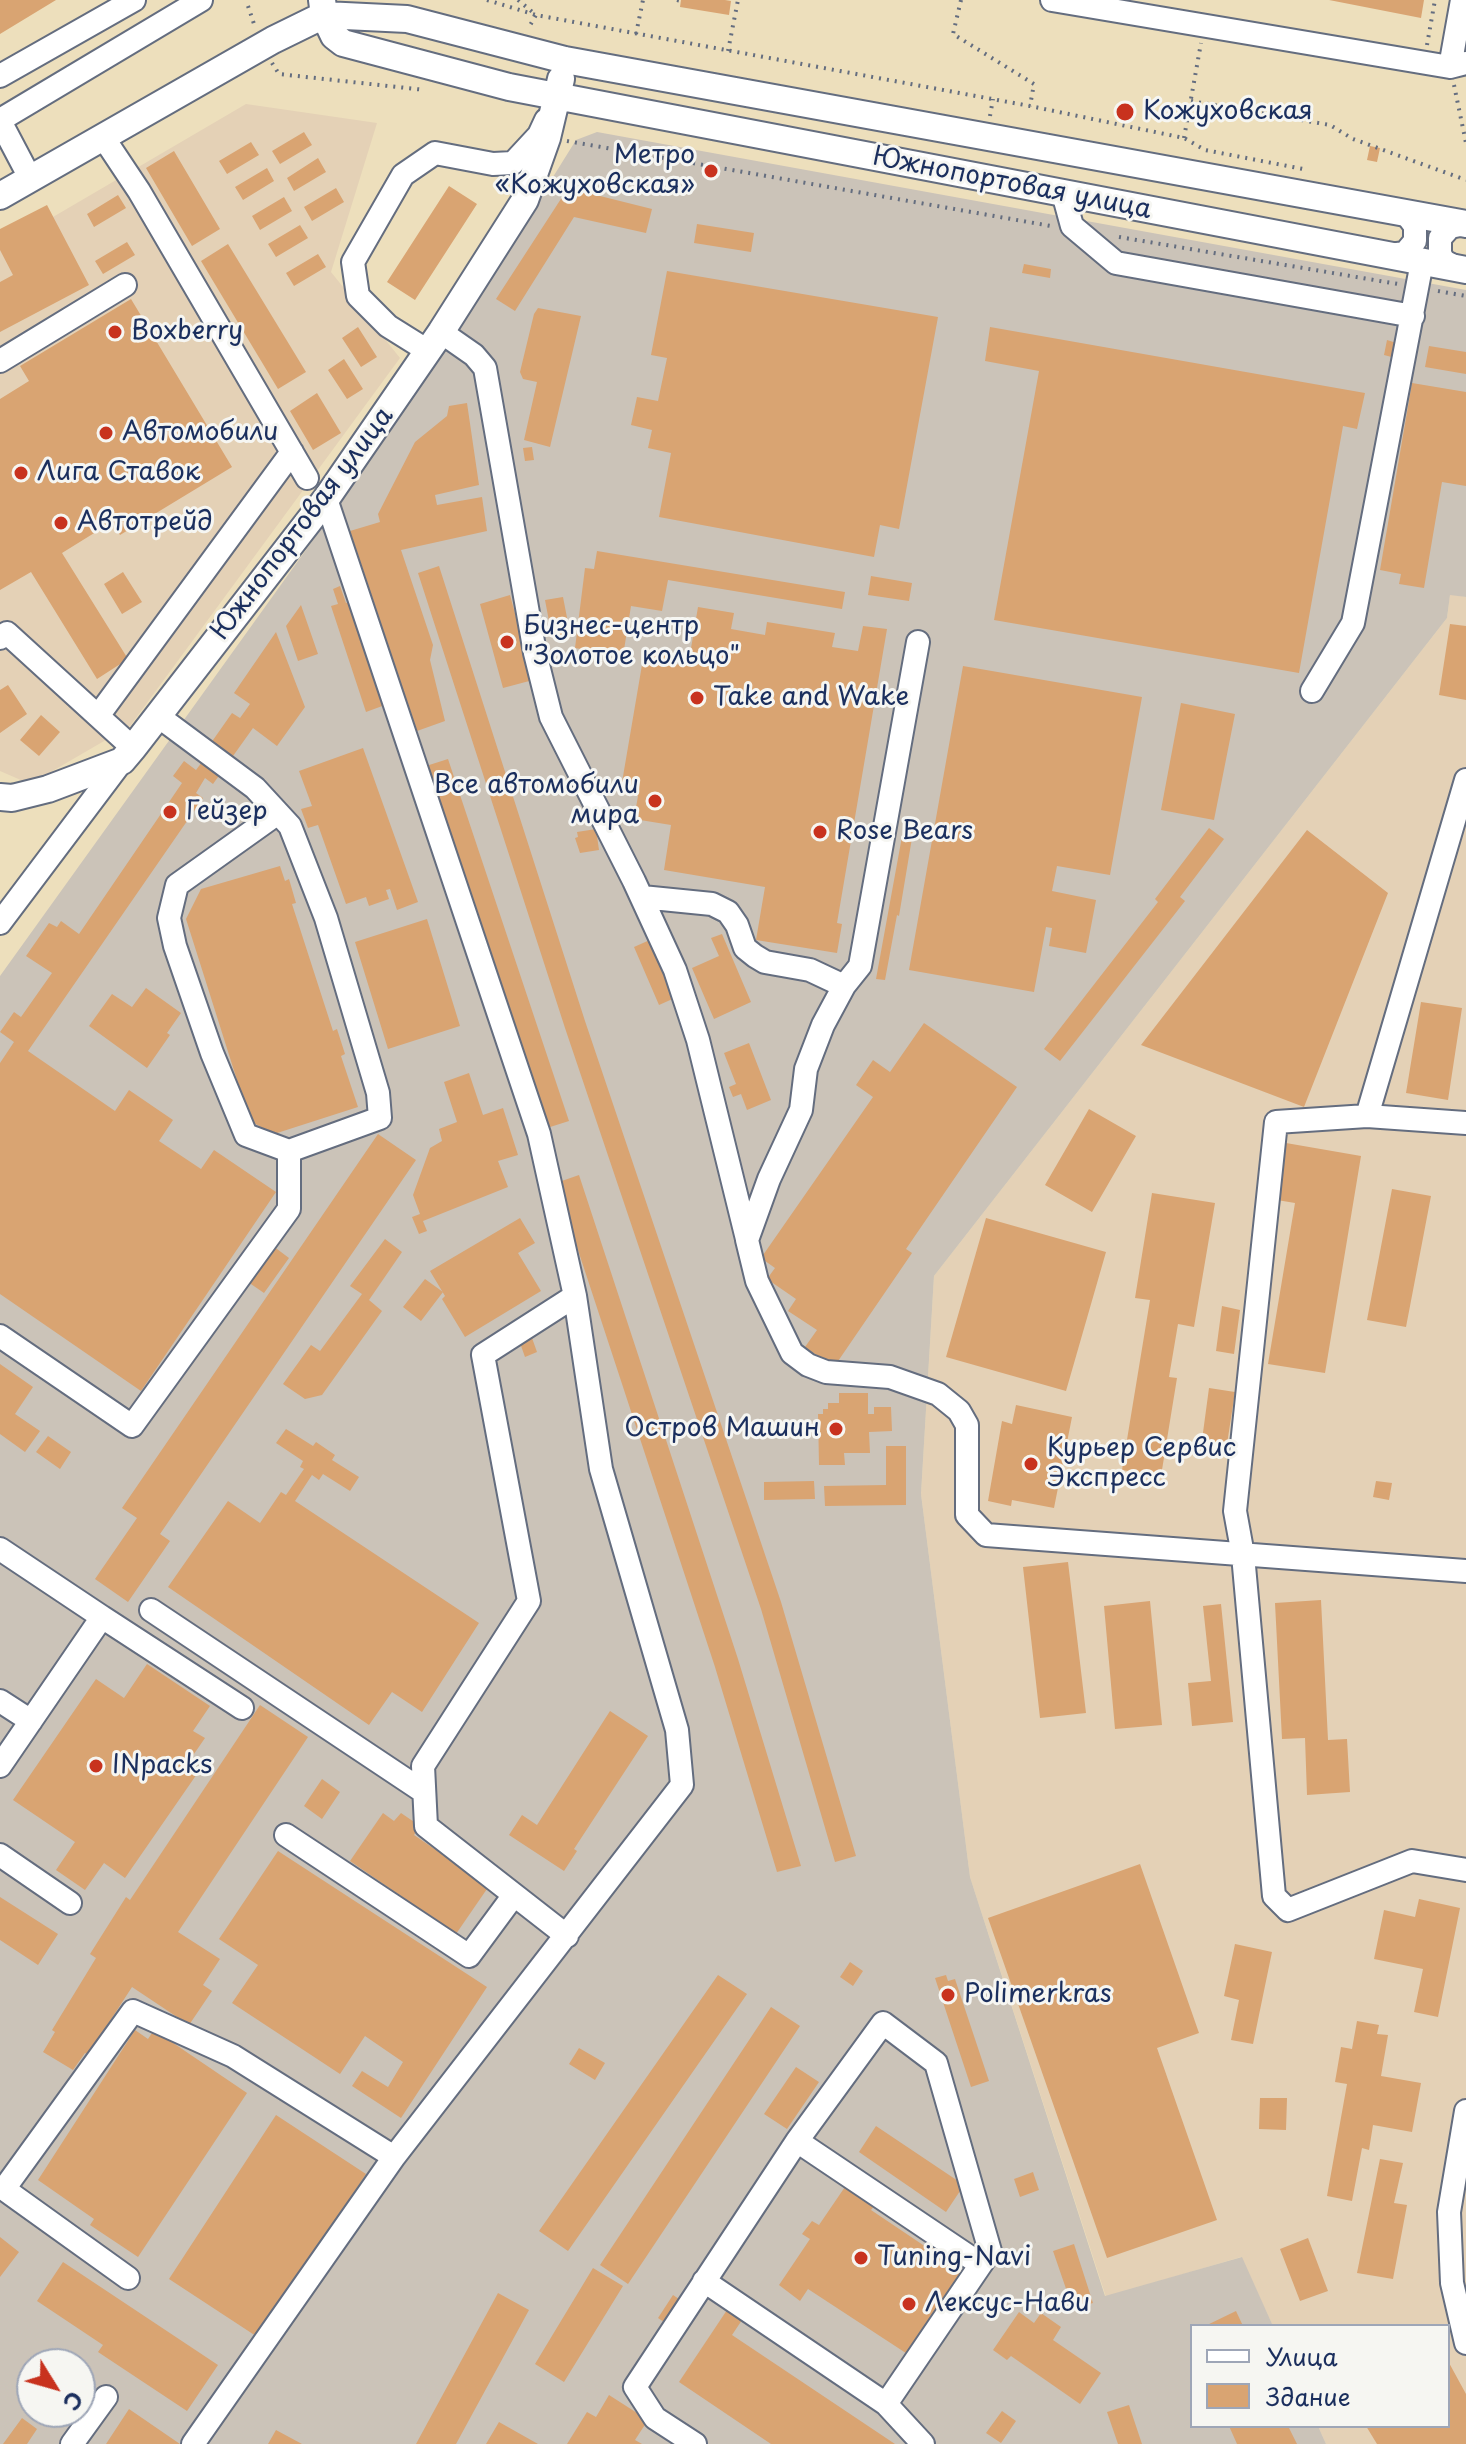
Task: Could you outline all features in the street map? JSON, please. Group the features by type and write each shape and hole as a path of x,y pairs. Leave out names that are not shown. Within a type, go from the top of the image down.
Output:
{"main road":[{"path":"371,0 407,19"},
{"path":"2,189 30,178 103,137 323,7"},
{"name":"Южнопортовая улица","path":"1461,269 1421,275 1390,255 509,87 343,43 334,36 323,7 407,19 565,60 1465,224"},
{"name":"Южнопортовая улица","path":"128,755 326,499 434,342 525,200 547,138 565,60"},
{"path":"0,797 12,798 48,789 128,755"}],"street":[{"path":"0,76 134,0"},
{"path":"30,178 0,121 201,0"},
{"path":"1052,0 1423,63 1458,65 1462,0"},
{"path":"557,97 539,135 513,163 493,164 435,153 403,175 353,262 358,296 388,326 474,355 485,368 535,653 551,717 642,897 675,970 698,1040 757,1281 792,1353 808,1365 826,1372 890,1377 938,1394 959,1411 967,1425 967,1515 986,1535 1466,1571"},
{"path":"103,137 139,191 307,478"},
{"path":"1063,193 1072,226 1116,263 1413,316"},
{"path":"1390,255 1405,253 1415,241 1415,226 1406,214 1398,211"},
{"path":"1461,269 1444,261 1440,254 1440,238 1450,227 1465,224"},
{"path":"1312,691 1353,623 1421,275"},
{"path":"0,361 125,285"},
{"path":"98,716 292,452"},
{"path":"193,2444 394,2157 682,1785 677,1730 601,1469 575,1296 539,1134 326,499"},
{"path":"0,638 7,633 98,716 128,755"},
{"path":"747,1240 769,1179 801,1110 806,1069 823,1025 844,986 860,966 918,642"},
{"path":"158,716 255,788 290,826 326,918 378,1093 380,1118 289,1151 246,1135 212,1053 175,946 169,918 177,885 278,813"},
{"name":"Южнопортовая улица","path":"0,923 128,755"},
{"path":"1367,1116 1466,780"},
{"path":"642,897 712,904 728,912 737,925 745,948 755,956 765,962 810,970 844,986"},
{"path":"1466,1123 1367,1116 1276,1122 1235,1511 1243,1555 1274,1896 1288,1910 1412,1861 1466,1870"},
{"path":"0,1336 132,1426 289,1209 289,1151"},
{"path":"567,1936 426,1826 423,1766 529,1601 483,1355 575,1296"},
{"path":"0,1549 242,1708"},
{"path":"151,1610 424,1792"},
{"path":"0,1766 102,1617"},
{"path":"0,1701 31,1721"},
{"path":"286,1835 469,1956 514,1895"},
{"path":"0,1855 70,1903"},
{"path":"128,2278 4,2189 133,2011 233,2056 394,2157"},
{"path":"695,2444 655,2418 635,2387 797,2141 883,2023 936,2063 990,2251 886,2404"},
{"path":"1466,2111 1449,2212 1452,2283 1466,2343"},
{"path":"797,2141 980,2264"},
{"path":"704,2281 886,2404 923,2444"},
{"path":"72,2444 106,2397"}],"path":[{"path":"487,0 536,15 1030,106 1184,138 1205,150 1313,171"},
{"path":"518,0 536,15"},
{"path":"636,34 643,0"},
{"path":"728,51 738,0"},
{"path":"961,0 953,34 1034,84 1030,106"},
{"path":"1423,63 1435,0"},
{"path":"248,6 261,46 279,74 437,92"},
{"path":"516,49 536,15"},
{"path":"1184,138 1202,41 1185,38 1187,23"},
{"path":"1458,65 1466,143"},
{"path":"1191,101 1330,125 1353,139 1466,180"},
{"path":"547,138 1077,230 1421,275 1466,296"}],"shaded area":[{"path":"246,104 377,123 331,272 400,358 130,726 30,784 0,771 0,248"},
{"path":"597,132 1466,290 1466,597 1450,595 1447,618 934,1276 921,1494 970,1877 1105,2296 1242,2257 1272,2324 1190,2324 1190,2428 1319,2428 1326,2444 0,2444 0,976 321,529 454,336 576,140"},
{"path":"1450,594 1466,597 1466,2444 1326,2444 1319,2428 1450,2428 1450,2324 1272,2324 1241,2257 1106,2297 970,1877 921,1494 934,1276 1447,618"}],"building":[{"path":"0,0 56,0 0,34"},
{"path":"681,0 731,1 729,15 680,7"},
{"path":"1329,0 1424,0 1421,18"},
{"path":"304,132 312,145 280,164 272,151"},
{"path":"251,142 259,155 227,174 219,161"},
{"path":"1370,146 1380,148 1377,162 1367,160"},
{"path":"174,151 220,229 192,246 146,168"},
{"path":"318,158 326,172 294,191 287,178"},
{"path":"267,168 274,181 243,200 235,187"},
{"path":"449,186 477,204 415,300 387,282"},
{"path":"336,188 344,202 312,221 304,207"},
{"path":"568,188 652,209 646,233 574,217 515,311 496,299"},
{"path":"118,195 126,208 94,227 87,214"},
{"path":"284,197 292,211 260,230 252,216"},
{"path":"47,205 89,285 0,332 0,282 13,275 0,250 0,229"},
{"path":"697,224 754,233 751,252 694,243"},
{"path":"300,225 308,238 276,257 268,244"},
{"path":"127,242 135,255 103,274 95,261"},
{"path":"228,244 306,372 278,389 201,261"},
{"path":"318,254 326,267 294,286 286,273"},
{"path":"1024,264 1051,269 1050,278 1022,273"},
{"path":"667,271 938,317 899,529 880,525 874,557 659,517 671,453 648,448 652,430 631,425 637,397 658,401 667,358 651,355"},
{"name":"Автомобили","path":"131,299 232,467 120,535 112,522 62,553 128,659 97,679 31,572 0,590 0,399 29,381 20,366"},
{"path":"538,308 581,316 550,447 524,440 537,382 523,379 520,372"},
{"path":"358,327 377,357 361,367 342,338"},
{"path":"990,327 1365,393 1357,429 1343,426 1299,673 994,620 1039,371 985,361"},
{"path":"1387,340 1403,345 1399,359 1384,355"},
{"path":"1429,346 1466,352 1466,374 1425,367"},
{"path":"344,359 363,389 347,399 328,370"},
{"path":"1412,383 1466,392 1466,486 1442,482 1424,588 1399,584 1401,574 1380,570"},
{"path":"317,393 341,433 313,450 290,411"},
{"path":"467,403 479,485 435,495 437,505 482,497 487,531 401,550 433,645 430,660 445,721 417,731 350,531 380,522 378,514 415,442 447,416 449,406"},
{"path":"532,447 534,460 525,461 523,448"},
{"path":"597,551 845,592 842,609 668,580 662,611 631,606 623,656 575,648 585,568 594,569"},
{"path":"439,566 585,1021 781,1602 856,1856 835,1862 761,1609 565,1028 418,573"},
{"path":"123,572 142,602 122,614 104,584"},
{"path":"871,576 912,583 909,601 868,595"},
{"path":"340,586 346,603 352,601 385,705 366,712 331,606 338,604 333,589"},
{"name":"Бизнес-центр \"Золотое кольцо\"","path":"510,595 533,680 503,688 480,604"},
{"path":"563,597 570,633 552,637 545,600"},
{"path":"301,605 318,654 298,661 286,626"},
{"path":"698,607 734,613 731,629 765,635 767,622 835,633 832,647 858,651 863,626 887,629 837,923 842,924 837,953 756,940 765,887 664,870 671,825 634,819 638,796 620,794 643,659 653,660 655,651 663,652 670,654 669,663 688,666"},
{"path":"1450,624 1466,626 1466,700 1439,695"},
{"path":"276,632 305,707 277,746 253,728 213,784 205,778 196,793 203,798 28,1051 115,1111 129,1090 173,1120 159,1141 201,1169 214,1150 276,1192 141,1391 0,1294 0,1063 14,1042 0,1032 14,1012 21,1017 52,973 26,956 49,923 57,927 61,921 79,934 182,783 173,776 184,761 196,770 202,762 199,760 232,713 240,718 250,704 234,693"},
{"path":"963,666 1142,697 1110,875 1057,866 1052,891 1096,900 1086,953 1049,946 1052,928 1046,927 1034,992 909,970"},
{"path":"8,685 27,714 0,733 0,690"},
{"path":"1181,703 1235,714 1214,820 1161,810"},
{"path":"41,715 60,732 39,756 20,740"},
{"path":"363,748 418,902 397,910 390,889 386,890 389,899 369,906 366,897 346,904 318,825 308,828 301,809 312,806 299,771"},
{"path":"448,759 569,1121 547,1128 426,766"},
{"path":"1209,828 1224,839 1180,897 1185,901 1060,1061 1044,1049 1158,902 1155,899"},
{"path":"596,829 599,850 580,853 575,838 578,837 577,832"},
{"path":"1307,830 1388,893 1304,1107 1141,1045"},
{"path":"903,831 913,832 899,916 885,980 876,979"},
{"path":"280,866 285,881 289,879 296,903 292,904 333,1031 337,1029 345,1054 341,1056 358,1107 274,1134 250,1121 186,919 201,889"},
{"path":"427,919 460,1026 388,1049 355,942"},
{"path":"722,934 751,1002 714,1019 692,968 719,956 711,938"},
{"path":"652,939 677,997 659,1005 634,947"},
{"path":"146,988 181,1013 147,1068 89,1026 112,994 132,1007"},
{"path":"1421,1002 1462,1008 1448,1100 1406,1093"},
{"path":"924,1023 1017,1087 906,1249 912,1253 834,1367 805,1347 817,1330 788,1311 796,1299 767,1279 775,1268 761,1258 873,1097 856,1085 873,1060 890,1072"},
{"path":"749,1043 771,1100 747,1110 741,1094 733,1097 729,1087 736,1084 724,1053"},
{"path":"469,1073 483,1115 503,1108 518,1155 498,1161 508,1187 423,1221 427,1231 419,1234 412,1217 420,1214 413,1195 430,1148 442,1141 439,1129 457,1122 444,1082"},
{"path":"1089,1109 1136,1136 1092,1212 1045,1185"},
{"path":"378,1134 416,1160 160,1534 170,1541 128,1602 95,1579 137,1518 122,1508"},
{"path":"1286,1143 1361,1156 1325,1373 1268,1364 1295,1203 1277,1200"},
{"path":"579,1175 738,1659 801,1866 777,1872 715,1667 556,1183"},
{"path":"1392,1189 1431,1196 1406,1327 1367,1320"},
{"path":"1152,1193 1215,1203 1194,1327 1178,1324 1169,1377 1177,1378 1161,1476 1122,1470 1150,1300 1135,1298"},
{"path":"520,1218 535,1243 518,1253 541,1291 465,1337 442,1299 445,1296 430,1271"},
{"path":"986,1218 1106,1252 1066,1391 946,1357"},
{"path":"385,1239 402,1252 369,1300 382,1311 322,1395 305,1399 283,1384 311,1345 320,1351 362,1294 350,1286"},
{"path":"273,1246 289,1258 264,1293 248,1282"},
{"path":"425,1279 443,1292 421,1321 403,1307"},
{"path":"1222,1306 1240,1310 1234,1354 1216,1351"},
{"path":"532,1338 537,1352 525,1357 520,1343"},
{"path":"0,1364 33,1387 15,1414 40,1431 25,1452 0,1434"},
{"path":"1209,1388 1235,1392 1227,1444 1202,1440"},
{"path":"839,1393 868,1393 868,1414 874,1414 874,1407 891,1407 892,1431 869,1432 870,1453 844,1453 845,1465 819,1465 818,1414 828,1409 828,1403 839,1403"},
{"path":"1016,1405 1072,1417 1054,1508 1012,1500 1011,1506 988,1501 1002,1421 1012,1424"},
{"path":"286,1429 313,1446 316,1442 335,1455 332,1460 359,1477 350,1491 323,1474 319,1480 312,1475 295,1501 479,1623 422,1712 392,1692 369,1725 168,1587 228,1501 260,1523 281,1492 286,1495 304,1469 300,1467 303,1461 276,1443"},
{"path":"48,1436 71,1452 60,1469 36,1452"},
{"path":"886,1446 906,1446 906,1505 825,1506 824,1486 886,1485"},
{"path":"814,1481 815,1499 764,1500 764,1482"},
{"path":"1376,1481 1392,1483 1389,1500 1373,1497"},
{"path":"1068,1562 1086,1713 1040,1718 1023,1567"},
{"path":"1321,1600 1328,1740 1347,1739 1350,1792 1307,1795 1305,1738 1282,1739 1275,1603"},
{"path":"1150,1601 1162,1725 1115,1729 1104,1606"},
{"path":"1221,1604 1233,1722 1192,1726 1188,1683 1211,1681 1203,1606"},
{"path":"147,1664 210,1706 193,1731 205,1738 187,1764 199,1771 125,1878 104,1863 85,1890 56,1870 75,1842 13,1800 96,1679 124,1698"},
{"path":"260,1705 308,1737 178,1932 220,1959 203,1985 212,1991 189,2025 132,1987 88,2055 85,2053 73,2070 43,2052 55,2032 52,2030 96,1958 90,1954 126,1897 130,1900"},
{"path":"610,1711 648,1736 574,1849 577,1851 564,1871 509,1835 522,1815 537,1825"},
{"path":"322,1779 340,1792 322,1819 304,1806"},
{"path":"383,1813 394,1821 401,1813 420,1826 414,1835 489,1886 456,1934 350,1861"},
{"path":"278,1851 487,1987 401,2118 352,2086 362,2071 388,2087 403,2062 365,2036 340,2074 232,2003 258,1965 219,1939"},
{"path":"1140,1864 1199,2033 1157,2048 1217,2220 1107,2258 988,1918"},
{"path":"0,1897 58,1934 38,1965 0,1940"},
{"path":"1419,1899 1460,1908 1438,2017 1414,2012 1423,1969 1374,1959 1384,1910 1415,1917"},
{"path":"1235,1944 1272,1952 1253,2044 1231,2040 1239,2000 1224,1996"},
{"path":"850,1962 863,1971 853,1986 840,1977"},
{"path":"718,1975 747,1994 568,2251 539,2231"},
{"path":"946,1975 948,1981 955,1979 989,2081 971,2087 935,1978"},
{"path":"771,2007 800,2026 628,2284 600,2265"},
{"path":"1357,2021 1379,2025 1377,2034 1388,2035 1381,2076 1421,2083 1412,2132 1373,2125 1369,2150 1362,2148 1352,2201 1327,2196 1347,2084 1335,2082 1341,2047 1352,2049"},
{"path":"135,2030 148,2039 154,2030 247,2093 138,2257 90,2225 94,2219 38,2180"},
{"path":"579,2048 605,2063 595,2080 569,2064"},
{"path":"796,2067 819,2082 787,2129 764,2114"},
{"path":"1260,2098 1287,2098 1286,2130 1259,2129"},
{"path":"276,2115 366,2174 259,2338 169,2279"},
{"path":"876,2126 964,2185 946,2212 859,2152"},
{"path":"1380,2159 1403,2163 1394,2203 1407,2205 1393,2279 1357,2273"},
{"path":"1033,2172 1039,2190 1020,2197 1014,2179"},
{"path":"849,2181 878,2201 871,2210 926,2247 933,2236 948,2246 941,2257 970,2275 915,2359 808,2289 800,2301 779,2285 810,2239 802,2234 812,2221 819,2225"},
{"path":"0,2237 19,2252 0,2277"},
{"path":"1308,2238 1328,2291 1300,2301 1280,2249"},
{"path":"1074,2244 1093,2303 1073,2309 1053,2251"},
{"path":"63,2262 218,2365 187,2411 98,2352 103,2345 37,2301"},
{"path":"593,2268 623,2286 564,2382 535,2364"},
{"path":"498,2293 529,2310 456,2444 416,2444"},
{"path":"673,2295 688,2305 673,2328 658,2318"},
{"path":"731,2304 746,2314 732,2335 895,2444 771,2444 679,2382"},
{"path":"1236,2311 1242,2324 1209,2324"},
{"path":"1019,2312 1034,2323 1041,2313 1061,2327 1053,2340 1101,2373 1080,2404 1011,2356 1007,2360 993,2350"},
{"path":"1450,2365 1466,2394 1466,2444 1377,2444 1367,2428 1450,2428"},
{"path":"609,2395 648,2420 635,2440 642,2444 567,2444 587,2412 596,2417"},
{"path":"1129,2405 1142,2444 1118,2444 1107,2412"},
{"path":"129,2409 180,2444 106,2444"},
{"path":"1002,2411 1016,2421 1001,2443 986,2433"},
{"path":"499,2422 538,2444 486,2444"},
{"path":"16,2426 37,2429 27,2444 3,2444"},
{"path":"1230,2428 1289,2428 1297,2444 1237,2444"},
{"path":"276,2430 302,2444 268,2444"}],"place":[{"name":"Кожуховская","path":"1125,112"},
{"name":"Метро «Кожуховская»","path":"711,171"},
{"name":"Boxberry","path":"115,332"},
{"name":"Автомобили","path":"106,433"},
{"name":"Лига Ставок","path":"21,473"},
{"name":"Автотрейд","path":"61,523"},
{"name":"Бизнес-центр \"Золотое кольцо\"","path":"507,642"},
{"name":"Take and Wake","path":"697,698"},
{"name":"Все автомобили мира","path":"655,801"},
{"name":"Гейзер","path":"170,812"},
{"name":"Rose Bears","path":"820,832"},
{"name":"Остров Машин","path":"836,1429"},
{"name":"Курьер Сервис Экспресс","path":"1031,1464"},
{"name":"INpacks","path":"96,1766"},
{"name":"Polimerkras","path":"948,1995"},
{"name":"Tuning-Navi","path":"861,2258"},
{"name":"Лексус-Нави","path":"909,2304"}]}
